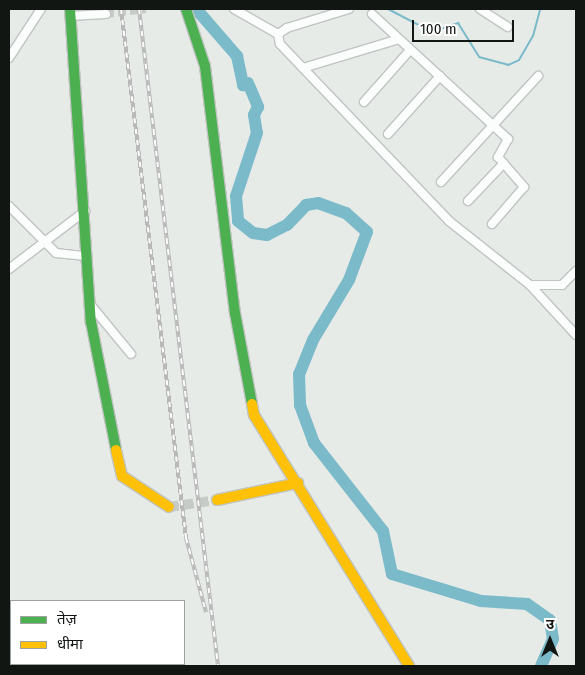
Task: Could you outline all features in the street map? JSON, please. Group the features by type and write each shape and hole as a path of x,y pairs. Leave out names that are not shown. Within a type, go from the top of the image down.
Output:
{"street":[{"path":"9,58 40,9"},
{"path":"186,9 205,66 235,313 254,415 298,483 409,666"},
{"path":"234,9 278,34 350,9"},
{"path":"480,9 508,27"},
{"path":"106,14 70,13 85,211 89,303 118,467 126,481 169,507"},
{"path":"372,14 508,139 498,156 524,187 492,224"},
{"path":"278,34 280,44 449,221 530,285 576,334"},
{"path":"303,68 399,39"},
{"path":"364,102 410,50"},
{"path":"388,134 440,76"},
{"path":"441,182 538,76"},
{"path":"468,201 504,163"},
{"path":"9,206 43,243 56,252 86,256"},
{"path":"9,269 85,211"},
{"path":"530,285 562,285 576,271"},
{"path":"89,303 131,354"},
{"path":"217,500 298,483"}],"waterway":[{"path":"388,9 432,32 458,23 479,57 508,65 519,60 533,36 540,9"},
{"path":"198,11 237,56 243,85 248,83 258,107 254,115 257,133 236,196 238,221 253,233 267,235 287,225 306,205 318,203 346,213 367,232 349,280 313,340 299,374 300,405 314,443 383,531 392,574 481,601 527,604 550,620 553,639 541,666"}],"tunnel":[{"path":"106,14 146,9"},
{"path":"169,507 217,500"}],"railway":[{"path":"121,9 186,538 206,612"},
{"path":"139,9 218,666"}],"traffic: fast":[{"path":"70,9 91,322 116,450"},
{"path":"186,9 205,66 235,313 252,404"}],"traffic: slow":[{"path":"252,404 254,415 409,666"},
{"path":"116,450 122,476 169,507"},
{"path":"217,500 298,483"}]}
